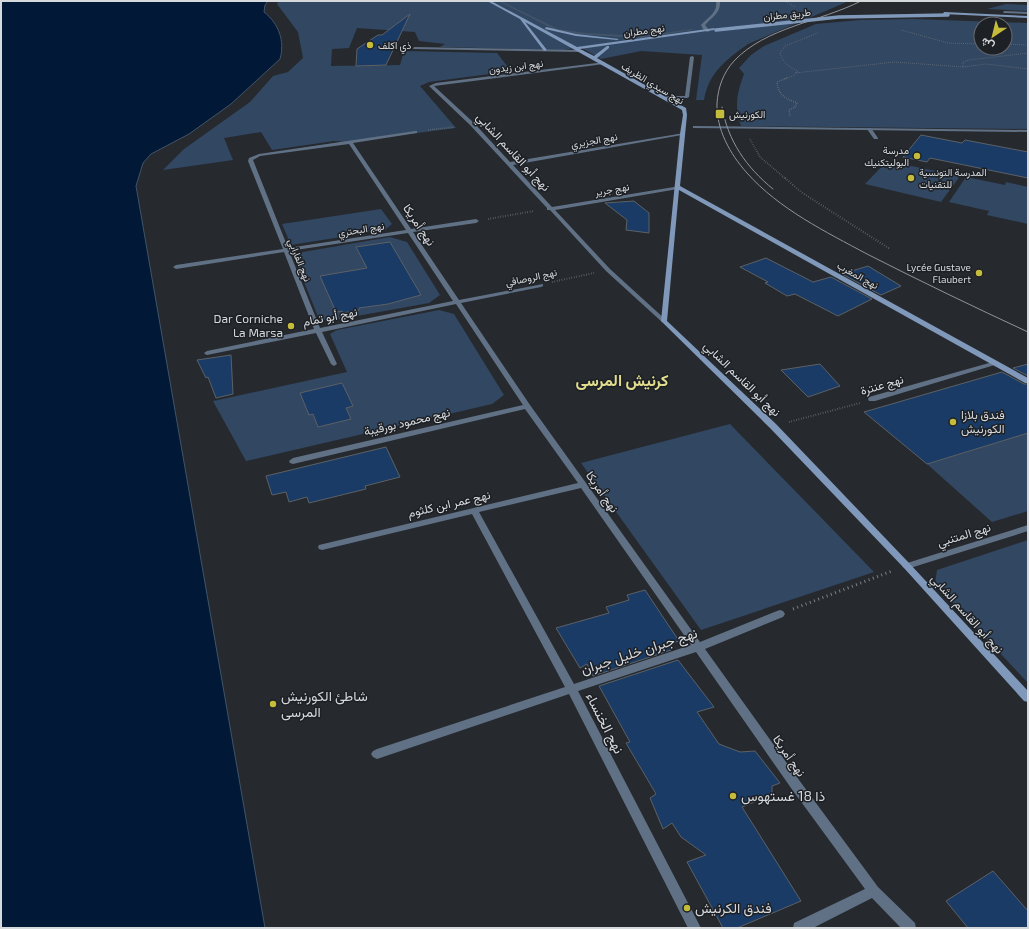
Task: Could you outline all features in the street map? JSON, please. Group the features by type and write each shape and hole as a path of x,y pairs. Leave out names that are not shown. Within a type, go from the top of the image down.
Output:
{"street":[{"name":"نهج سيدي الظريف","path":"489,1 665,97 684,110 685,115 664,322"},
{"path":"711,30 703,25 717,11 719,6 718,1"},
{"path":"1004,12 1028,13"},
{"name":"طريق مطران","path":"711,30 839,17 946,14 1028,17"},
{"path":"520,18 545,50"},
{"path":"711,18 711,30"},
{"path":"535,26 576,35 638,40"},
{"name":"نهج مطران","path":"577,48 711,30"},
{"name":"نهج مطران","path":"582,51 711,30"},
{"path":"594,58 608,47"},
{"name":"نهج سيدي الظريف","path":"414,48 582,51"},
{"name":"نهج سيدي الظريف","path":"502,50 552,56 589,55"},
{"path":"665,97 687,98 692,57"},
{"name":"نهج ابن زيدون","path":"431,86 436,84 604,63"},
{"name":"نهج أبو القاسم الشابي","path":"431,86 472,124 549,209 608,270 773,426 907,566 1028,698"},
{"path":"695,127 778,127 1028,132"},
{"path":"869,129 876,138"},
{"path":"350,142 415,132"},
{"name":"نهج الجزيري","path":"508,164 682,134"},
{"name":"نهج الفارابي","path":"334,364 318,330 250,161 251,159 260,155 350,142"},
{"name":"نهج أمريكا","path":"350,142 408,231 527,406 794,784 874,891 910,928"},
{"name":"نهج جرير","path":"549,209 678,187"},
{"name":"نهج المغرب","path":"678,187 1028,381"},
{"name":"نهج البحتري","path":"176,267 476,221"},
{"name":"نهج الروصافي","path":"457,302 541,285"},
{"name":"نهج أبو تمام","path":"207,353 457,302"},
{"name":"نهج عنترة","path":"872,400 996,363"},
{"name":"نهج محمود بورقيبة","path":"293,461 527,406"},
{"name":"نهج عمر ابن كلثوم","path":"322,547 582,485"},
{"name":"نهج الخنساء","path":"474,511 571,688 695,928"},
{"name":"نهج المتنبي","path":"907,566 1028,528"},
{"name":"نهج جبران خليل جبران","path":"377,754 571,688 698,647 780,614"},
{"path":"799,928 874,891"}],"path":[{"path":"897,29 948,43 973,44"},
{"path":"795,73 798,71 786,65 782,60 780,53 782,48 791,42 822,32"},
{"path":"1013,44 1028,45"},
{"path":"963,67 963,62 969,59 986,59 1008,54 1028,53"},
{"path":"778,127 788,120 789,110 795,107 797,103 781,96 776,88 776,82 795,73 894,62 963,67 975,63 983,63 1028,69"},
{"path":"415,132 472,124"},
{"path":"744,128 760,157 769,166 801,192 890,249"},
{"path":"476,221 549,209"},
{"name":"نهج الروصافي","path":"541,285 608,270"},
{"name":"نهج عنترة","path":"773,426 872,400"},
{"path":"780,614 907,566"}],"shaded area":[{"path":"1,1 268,1 265,5 264,12 274,22 280,33 282,46 280,59 231,104 189,134 151,154 143,163 136,186 265,928 1,928"},
{"path":"279,1 849,1 748,44 726,61 714,74 706,90 704,100 696,100 702,55 641,51 601,59 580,47 563,50 440,47 445,44 419,41 415,32 357,28 349,48 332,49 331,66 400,65 404,51 497,53 511,71 429,82 420,86 456,128 347,142 334,141 272,150 261,132 224,138 233,160 163,170 184,149 250,102 273,76 288,72 303,58 298,32 277,4"},
{"path":"1006,4 1028,5 1028,11 987,9"},
{"path":"913,19 973,21 973,56 1013,56 1013,22 1028,23 1028,129 741,126 737,100 744,74 739,68 751,55 764,46 816,24 860,20"},
{"path":"887,161 960,176 941,202 865,184"},
{"path":"966,177 1005,185 1006,182 1028,187 1028,224 987,215 989,211 949,202"},
{"path":"381,209 392,224 385,230 291,245 282,224"},
{"path":"390,237 407,242 440,295 429,303 329,321 319,319 294,257 303,252"},
{"path":"439,310 454,314 504,395 492,404 246,461 213,401 347,372 330,334 337,330"},
{"path":"730,424 874,572 701,630 581,463"},
{"path":"1028,433 1028,511 992,522 927,464"},
{"path":"1028,540 1028,683 935,584 937,570"}],"building":[{"path":"410,14 386,65 356,66 357,49 378,35 382,35"},
{"name":"مدرسة البوليتكنيك","path":"921,135 962,143 965,140 1028,152 1028,178 930,158 927,162 903,157"},
{"path":"634,201 649,213 649,233 626,230 627,220 605,203"},
{"path":"390,242 421,295 388,304 359,308 359,310 343,313 342,311 336,312 320,276 367,268 356,247"},
{"path":"766,258 813,282 831,277 872,299 838,316 795,294 787,296 765,283 768,282 740,267"},
{"path":"868,266 901,286 881,295 842,274"},
{"path":"231,355 233,394 216,398 208,377 206,378 197,360"},
{"path":"820,364 840,386 808,397 781,370"},
{"path":"1028,364 1028,376 1013,368"},
{"name":"فندق بلازا الكورنيش","path":"1002,372 1024,384 1028,384 1028,433 927,464 864,412"},
{"path":"342,383 353,406 346,408 351,419 318,427 313,414 309,415 300,393"},
{"path":"386,447 400,477 365,486 366,489 309,503 307,497 289,502 286,492 272,495 266,476"},
{"path":"645,590 679,641 667,645 671,650 593,676 587,664 580,668 556,628 609,613 606,607 629,600 627,595"},
{"path":"678,660 714,707 697,712 719,744 740,752 755,751 780,783 772,786 772,795 742,807 801,901 737,928 723,928 687,862 706,855 681,837 672,823 663,829 650,798 656,794 626,743 630,742 599,686"},
{"path":"993,871 1028,911 1028,928 968,928 946,901"}],"waterway":[{"path":"499,1 557,30 586,34 642,37 692,30"}],"tram line":[{"path":"861,1 794,26 762,40 734,61 724,76 720,86 717,103 717,113 725,141 735,158 747,173 773,198 788,209 867,254 1028,332"},
{"path":"722,107 729,131 740,152 754,172 773,189"}],"place":[{"name":"ذي اكلف","path":"370,45"},
{"name":"الكورنيش","path":"720,114"},
{"name":"مدرسة البوليتكنيك","path":"917,156"},
{"name":"المدرسة التونسية للتقنيات","path":"911,178"},
{"name":"Lycée Gustave Flaubert","path":"979,273"},
{"name":"Dar Corniche La Marsa","path":"291,326"},
{"name":"فندق بلازا الكورنيش","path":"953,422"},
{"name":"شاطئ الكورنيش المرسى","path":"273,704"},
{"name":"ذا 18 غستهوس","path":"733,796"},
{"name":"فندق الكرنيش","path":"687,908"}],"district":[{"name":"كرنيش المرسى","path":"622,380"}]}
